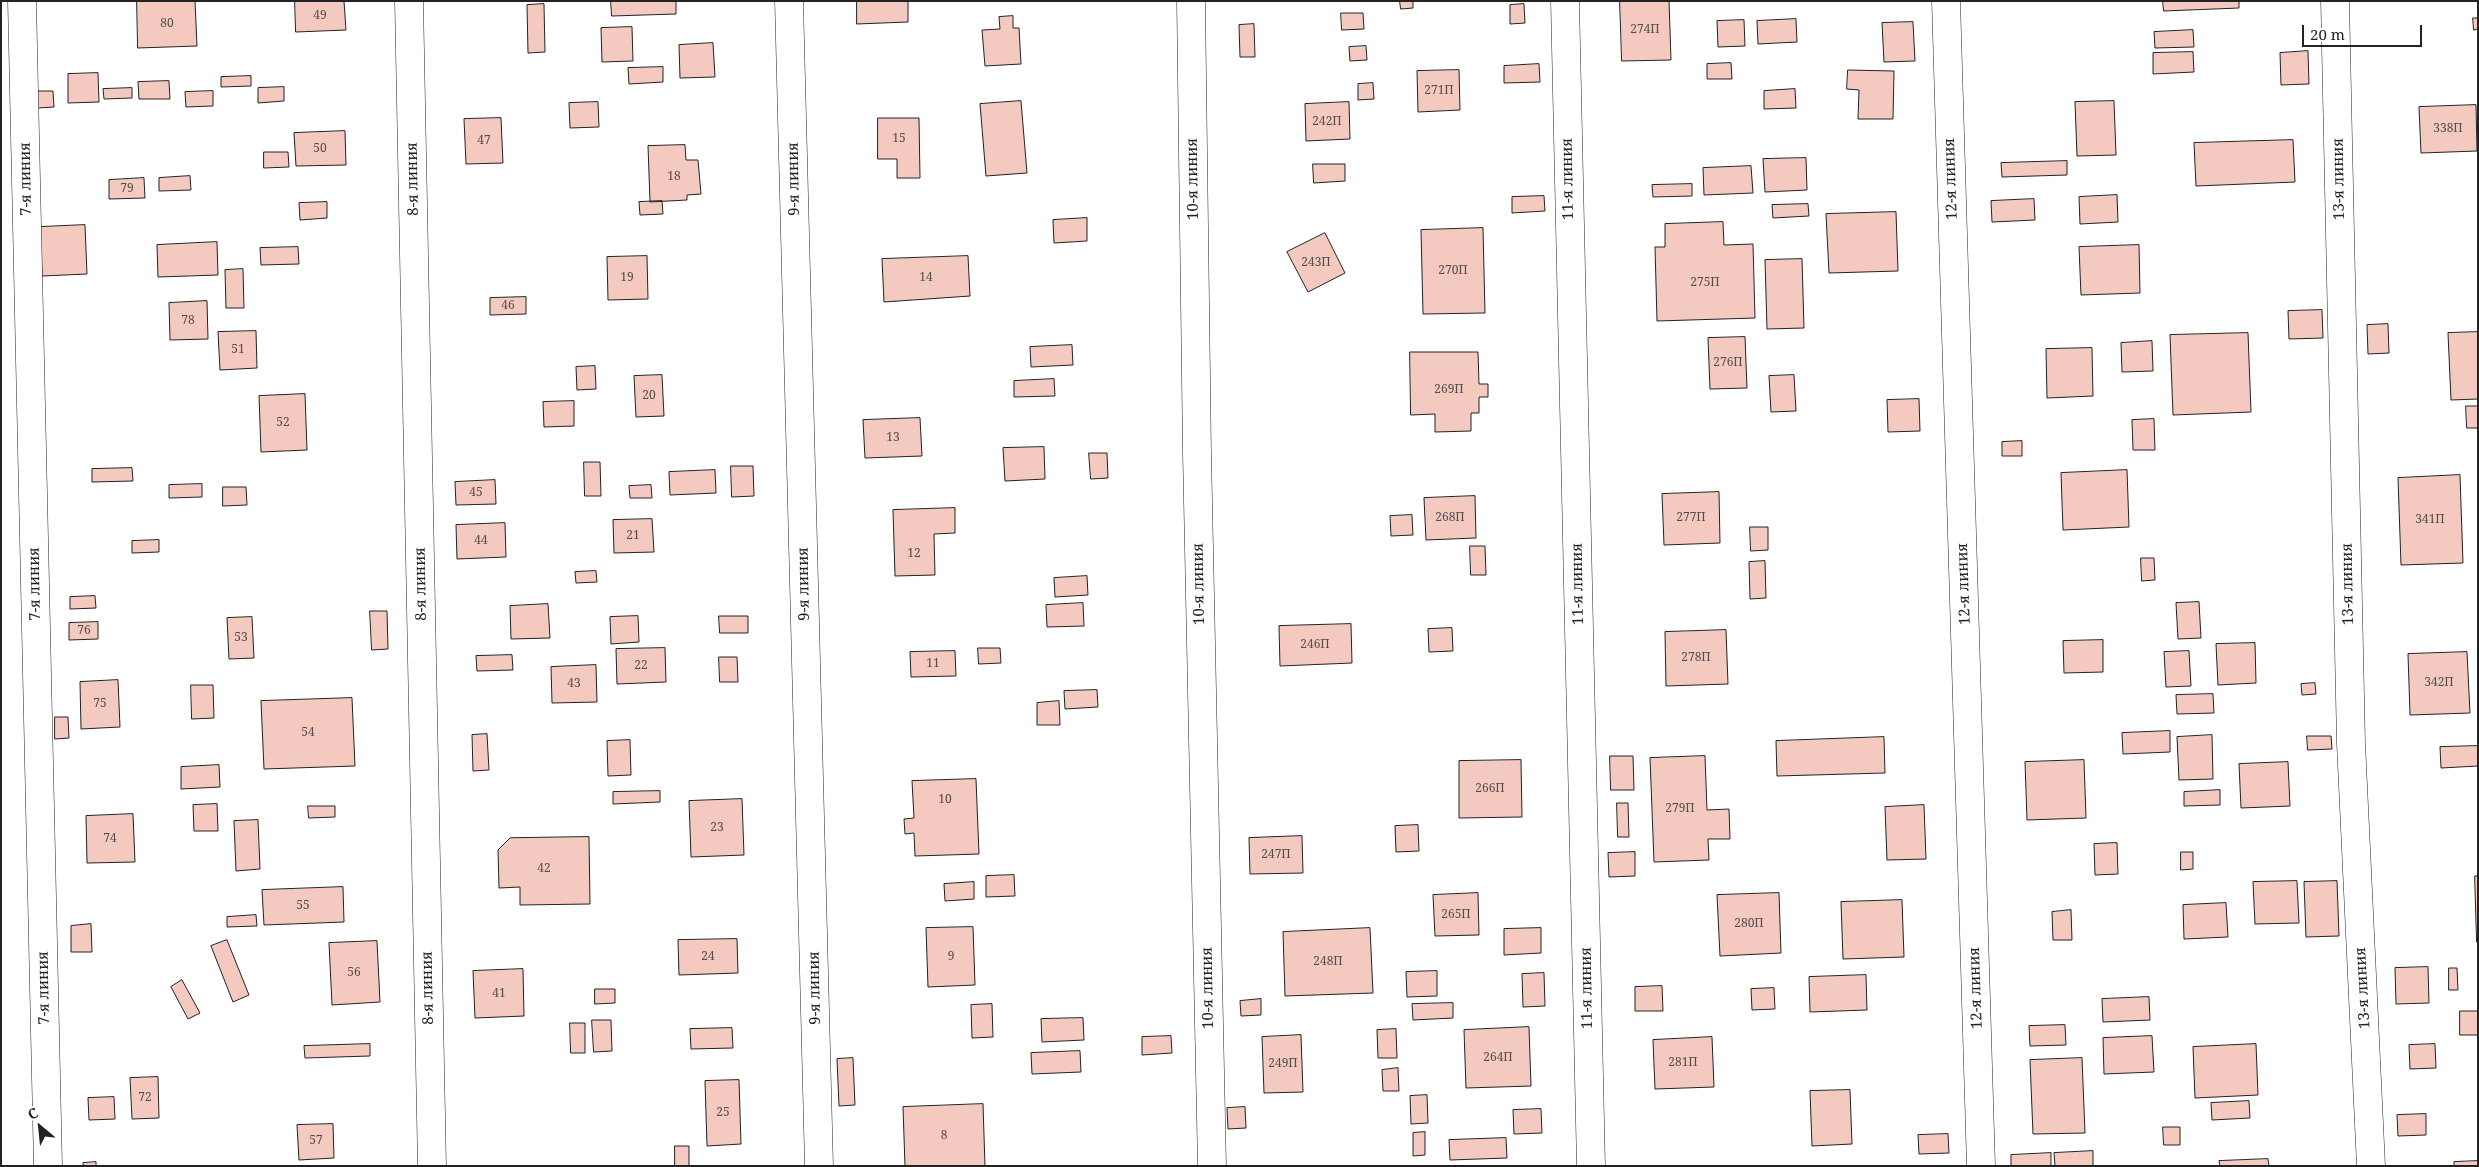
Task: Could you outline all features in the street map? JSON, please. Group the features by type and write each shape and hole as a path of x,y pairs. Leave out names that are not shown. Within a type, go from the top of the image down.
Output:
{"street":[{"name":"7-я линия","path":"22,1 48,1166"},
{"name":"8-я линия","path":"410,1 432,1166"},
{"name":"9-я линия","path":"789,1 819,1166"},
{"name":"10-я линия","path":"1191,1 1197,463 1212,1166"},
{"name":"11-я линия","path":"1565,1 1591,1166"},
{"name":"12-я линия","path":"1946,1 1981,1166"},
{"name":"13-я линия","path":"2335,1 2351,743 2371,1166"}],"building":[{"path":"137,1 195,1 197,46 138,48"},
{"path":"295,1 344,1 346,30 296,32"},
{"path":"611,1 676,1 676,14 612,16"},
{"path":"857,1 908,1 908,22 857,24"},
{"path":"1400,1 1413,1 1413,8 1401,9"},
{"path":"1620,1 1669,1 1671,60 1622,61"},
{"path":"2163,1 2239,1 2239,8 2164,11"},
{"path":"544,4 545,52 528,53 527,5"},
{"path":"1524,4 1525,23 1510,24 1510,5"},
{"path":"1341,13 1363,13 1364,29 1342,30"},
{"path":"1013,16 1013,28 1019,28 1021,64 985,66 982,30 1000,29 999,17"},
{"path":"2473,18 2478,18 2478,29 2474,30"},
{"path":"1796,19 1797,42 1758,44 1757,21"},
{"path":"1744,20 1745,46 1718,47 1717,21"},
{"path":"1913,22 1915,61 1884,62 1882,23"},
{"path":"1254,24 1255,57 1240,57 1239,25"},
{"path":"632,27 633,61 602,62 601,28"},
{"path":"2193,30 2194,47 2155,48 2154,32"},
{"path":"713,43 715,77 680,78 679,45"},
{"path":"1366,46 1367,60 1350,61 1349,47"},
{"path":"2308,51 2309,84 2281,85 2280,53"},
{"path":"2193,52 2194,72 2153,74 2153,53"},
{"path":"1731,63 1732,79 1707,79 1707,64"},
{"path":"1539,64 1540,82 1504,83 1504,66"},
{"path":"663,67 663,82 629,84 628,68"},
{"path":"1459,70 1460,110 1418,112 1417,71"},
{"path":"1848,70 1894,71 1893,119 1858,119 1859,90 1847,89"},
{"path":"98,73 99,102 68,103 68,74"},
{"path":"251,76 251,86 221,87 221,77"},
{"path":"169,81 170,99 139,99 138,82"},
{"path":"1373,83 1374,99 1358,100 1358,84"},
{"path":"284,87 284,101 258,103 258,88"},
{"path":"132,88 132,98 104,99 103,89"},
{"path":"1795,89 1796,108 1764,109 1764,91"},
{"path":"38,91 53,91 54,107 38,108"},
{"path":"213,91 213,106 186,107 185,92"},
{"path":"1021,101 1027,173 986,176 980,104"},
{"path":"2114,101 2116,155 2077,156 2075,102"},
{"path":"598,102 599,127 570,128 569,103"},
{"path":"1349,102 1350,139 1306,141 1305,104"},
{"path":"2476,105 2477,151 2421,153 2419,107"},
{"path":"501,118 503,163 466,164 464,119"},
{"path":"878,118 919,118 920,178 897,178 897,159 878,159"},
{"path":"345,131 346,165 296,166 294,133"},
{"path":"2293,140 2295,182 2196,186 2194,143"},
{"path":"685,145 686,160 698,160 701,194 687,195 687,200 650,202 648,146"},
{"path":"264,152 288,152 289,167 264,168"},
{"path":"1806,158 1807,190 1765,192 1763,159"},
{"path":"2067,161 2067,175 2002,177 2001,163"},
{"path":"1313,164 1345,164 1345,181 1314,183"},
{"path":"1751,166 1753,193 1704,195 1703,168"},
{"path":"190,176 191,190 159,191 159,178"},
{"path":"144,178 145,198 109,199 109,180"},
{"path":"1692,184 1692,196 1653,197 1652,185"},
{"path":"2117,195 2118,222 2080,224 2079,197"},
{"path":"1544,196 1545,211 1512,213 1512,197"},
{"path":"2034,199 2035,220 1992,222 1991,201"},
{"path":"662,201 663,214 640,215 639,202"},
{"path":"327,202 327,218 300,220 299,203"},
{"path":"1808,204 1809,216 1773,218 1772,205"},
{"path":"1896,212 1898,271 1829,273 1826,214"},
{"path":"1087,218 1087,241 1054,243 1053,220"},
{"path":"1723,222 1724,245 1753,244 1755,318 1657,321 1655,247 1665,247 1665,224"},
{"path":"85,225 87,274 42,276 40,227"},
{"path":"1483,228 1485,313 1423,314 1421,230"},
{"path":"1325,233 1345,273 1308,292 1287,252"},
{"path":"217,242 218,275 158,277 157,245"},
{"path":"2139,245 2140,293 2081,295 2079,247"},
{"path":"298,247 299,264 261,265 260,248"},
{"path":"647,256 648,299 608,300 607,257"},
{"path":"968,256 970,296 884,302 882,259"},
{"path":"1802,259 1804,328 1767,329 1765,260"},
{"path":"243,269 244,308 226,308 225,270"},
{"path":"526,297 526,314 490,315 490,298"},
{"path":"207,301 208,339 170,340 169,303"},
{"path":"2322,310 2323,338 2289,339 2288,311"},
{"path":"2388,324 2389,353 2368,354 2367,325"},
{"path":"256,331 257,368 220,370 218,332"},
{"path":"2478,332 2478,399 2451,400 2448,333"},
{"path":"2248,333 2251,412 2173,415 2170,335"},
{"path":"1745,337 1747,388 1710,389 1708,338"},
{"path":"2152,341 2153,371 2122,372 2121,343"},
{"path":"1072,345 1073,365 1031,367 1030,347"},
{"path":"2092,348 2093,396 2047,398 2046,349"},
{"path":"1410,352 1478,352 1479,384 1488,384 1488,397 1479,397 1479,413 1471,413 1471,431 1435,432 1435,414 1411,415"},
{"path":"595,366 596,389 577,390 576,367"},
{"path":"662,375 664,416 636,417 634,376"},
{"path":"1794,375 1796,411 1771,412 1769,376"},
{"path":"1054,379 1055,396 1014,397 1014,381"},
{"path":"305,394 307,450 261,452 259,396"},
{"path":"1919,399 1920,431 1888,432 1887,400"},
{"path":"574,401 574,426 544,427 543,402"},
{"path":"2466,406 2478,406 2478,428 2467,428"},
{"path":"920,418 922,456 865,458 863,420"},
{"path":"2154,419 2155,450 2133,450 2132,420"},
{"path":"2022,441 2022,456 2002,456 2002,442"},
{"path":"1044,447 1045,479 1005,481 1003,448"},
{"path":"1089,453 1107,453 1108,478 1091,479"},
{"path":"584,462 600,462 601,496 585,496"},
{"path":"731,466 753,466 754,496 732,497"},
{"path":"132,468 133,481 92,482 92,469"},
{"path":"715,470 716,493 670,495 669,472"},
{"path":"2127,470 2129,527 2063,530 2061,473"},
{"path":"2460,475 2463,563 2401,565 2398,478"},
{"path":"495,480 496,504 456,505 455,482"},
{"path":"202,484 202,497 169,498 169,485"},
{"path":"651,485 652,498 630,498 629,486"},
{"path":"223,487 246,487 247,505 223,506"},
{"path":"1719,492 1720,543 1664,545 1662,494"},
{"path":"1475,496 1476,538 1426,540 1424,498"},
{"path":"955,508 955,533 934,534 935,575 895,576 893,510"},
{"path":"1412,515 1413,535 1391,536 1390,516"},
{"path":"652,519 654,552 614,553 613,520"},
{"path":"505,523 506,557 457,559 456,525"},
{"path":"1750,527 1768,527 1768,550 1751,551"},
{"path":"159,540 159,552 132,553 132,541"},
{"path":"1470,546 1485,546 1486,575 1471,575"},
{"path":"2141,558 2154,558 2155,580 2142,581"},
{"path":"1765,561 1766,598 1750,599 1749,562"},
{"path":"596,571 597,582 576,583 575,572"},
{"path":"1087,576 1088,595 1055,597 1054,578"},
{"path":"95,596 96,608 70,609 70,597"},
{"path":"2199,602 2201,638 2178,639 2176,603"},
{"path":"1083,603 1084,626 1047,627 1046,605"},
{"path":"548,604 550,638 511,639 510,606"},
{"path":"370,611 387,611 388,649 372,650"},
{"path":"638,616 639,642 611,644 610,617"},
{"path":"719,616 748,616 748,633 720,633"},
{"path":"252,617 254,658 229,659 227,618"},
{"path":"98,622 98,639 69,640 69,623"},
{"path":"1351,624 1352,663 1280,666 1279,626"},
{"path":"1452,628 1453,651 1429,652 1428,629"},
{"path":"1726,630 1728,684 1666,686 1665,632"},
{"path":"2103,640 2103,672 2064,673 2063,641"},
{"path":"2255,643 2256,683 2218,685 2216,644"},
{"path":"665,648 666,682 617,684 616,649"},
{"path":"978,648 1000,648 1001,663 979,664"},
{"path":"955,651 956,676 911,677 910,652"},
{"path":"2189,651 2191,686 2166,687 2164,652"},
{"path":"2467,652 2470,713 2410,715 2408,654"},
{"path":"512,655 513,670 477,671 476,656"},
{"path":"719,657 737,657 738,682 720,682"},
{"path":"596,665 597,702 552,703 551,667"},
{"path":"118,680 120,727 81,729 80,682"},
{"path":"2315,683 2316,694 2302,695 2301,684"},
{"path":"191,685 213,685 214,718 192,719"},
{"path":"1097,690 1098,707 1065,709 1064,691"},
{"path":"2213,694 2214,713 2177,714 2176,695"},
{"path":"352,698 355,766 264,769 261,701"},
{"path":"1059,701 1060,725 1037,725 1037,703"},
{"path":"55,717 68,717 69,738 55,739"},
{"path":"2170,731 2170,752 2123,754 2122,733"},
{"path":"487,734 489,770 473,771 472,735"},
{"path":"2212,735 2213,779 2179,780 2177,737"},
{"path":"2307,736 2331,736 2332,749 2308,750"},
{"path":"1884,737 1885,773 1777,776 1776,741"},
{"path":"630,740 631,775 608,776 607,741"},
{"path":"2478,746 2478,766 2441,768 2440,747"},
{"path":"1610,756 1633,756 1634,790 1611,790"},
{"path":"1705,756 1707,810 1729,809 1730,839 1708,839 1709,860 1654,862 1650,758"},
{"path":"1521,760 1522,817 1459,818 1459,761"},
{"path":"2084,760 2086,818 2027,820 2025,762"},
{"path":"2288,762 2290,806 2241,808 2239,764"},
{"path":"219,765 220,787 181,789 181,767"},
{"path":"976,779 979,854 915,856 914,833 905,834 904,819 914,818 912,781"},
{"path":"2220,790 2220,805 2184,806 2184,792"},
{"path":"660,791 660,802 613,804 613,792"},
{"path":"742,799 744,855 691,857 689,801"},
{"path":"1617,803 1628,803 1629,837 1618,837"},
{"path":"217,804 218,831 194,831 193,805"},
{"path":"1924,805 1926,859 1887,860 1885,807"},
{"path":"308,806 335,806 335,817 309,818"},
{"path":"133,814 135,862 87,863 86,816"},
{"path":"258,820 260,869 236,871 234,821"},
{"path":"1418,825 1419,851 1396,852 1395,826"},
{"path":"1302,836 1303,873 1250,874 1249,838"},
{"path":"589,837 590,904 520,905 520,887 499,888 498,850 510,838"},
{"path":"2117,843 2118,874 2095,875 2094,844"},
{"path":"1635,852 1635,876 1609,877 1608,853"},
{"path":"2181,852 2193,852 2193,869 2181,870"},
{"path":"1014,875 1015,896 986,897 986,876"},
{"path":"2475,876 2478,876 2478,942 2477,942"},
{"path":"2297,881 2299,923 2255,924 2253,882"},
{"path":"2337,881 2339,936 2306,937 2304,882"},
{"path":"974,882 974,899 945,901 944,884"},
{"path":"343,887 344,922 264,925 262,890"},
{"path":"1478,893 1479,935 1435,936 1433,895"},
{"path":"1779,893 1781,953 1720,956 1717,895"},
{"path":"1902,900 1904,957 1843,959 1841,902"},
{"path":"2226,903 2228,937 2184,939 2183,905"},
{"path":"2071,910 2072,940 2053,940 2052,912"},
{"path":"256,915 257,926 227,927 227,917"},
{"path":"91,924 92,952 71,952 71,926"},
{"path":"973,927 975,985 928,987 926,928"},
{"path":"1370,928 1373,993 1285,996 1283,932"},
{"path":"1541,928 1541,953 1504,955 1504,929"},
{"path":"737,939 738,973 679,975 678,940"},
{"path":"227,940 249,995 233,1002 211,946"},
{"path":"377,941 380,1002 332,1005 329,943"},
{"path":"2428,967 2429,1003 2396,1004 2395,968"},
{"path":"2449,968 2457,968 2458,990 2449,990"},
{"path":"523,969 524,1016 475,1018 473,971"},
{"path":"1437,971 1437,996 1407,997 1406,972"},
{"path":"1544,973 1545,1006 1523,1007 1522,974"},
{"path":"1866,975 1867,1010 1810,1012 1809,977"},
{"path":"182,980 200,1013 188,1019 171,987"},
{"path":"1662,986 1663,1011 1635,1011 1635,987"},
{"path":"1774,988 1775,1009 1752,1010 1751,989"},
{"path":"595,989 615,989 615,1003 595,1004"},
{"path":"2149,997 2150,1020 2103,1022 2102,999"},
{"path":"1261,999 1261,1015 1241,1016 1240,1001"},
{"path":"1453,1003 1453,1018 1413,1020 1412,1004"},
{"path":"992,1004 993,1037 972,1038 971,1005"},
{"path":"2460,1011 2478,1011 2478,1035 2460,1035"},
{"path":"1083,1018 1084,1040 1042,1042 1041,1019"},
{"path":"592,1020 611,1020 612,1051 594,1052"},
{"path":"570,1023 585,1023 585,1053 571,1053"},
{"path":"2065,1025 2066,1045 2030,1046 2029,1026"},
{"path":"1529,1027 1531,1086 1466,1088 1464,1030"},
{"path":"732,1028 733,1048 691,1049 690,1029"},
{"path":"1396,1029 1397,1058 1378,1058 1377,1030"},
{"path":"1301,1035 1303,1092 1264,1093 1262,1037"},
{"path":"1171,1036 1172,1053 1142,1055 1142,1037"},
{"path":"2152,1036 2154,1072 2104,1074 2103,1038"},
{"path":"1712,1037 1714,1087 1655,1089 1653,1040"},
{"path":"370,1044 370,1056 305,1058 304,1046"},
{"path":"2256,1044 2258,1095 2195,1098 2193,1047"},
{"path":"2435,1044 2436,1068 2410,1069 2409,1045"},
{"path":"1080,1051 1081,1072 1032,1074 1031,1053"},
{"path":"853,1058 855,1105 839,1106 837,1059"},
{"path":"2082,1058 2085,1133 2033,1134 2030,1060"},
{"path":"1398,1068 1399,1091 1383,1091 1382,1070"},
{"path":"158,1077 159,1118 132,1119 130,1078"},
{"path":"739,1080 741,1144 707,1146 705,1081"},
{"path":"1850,1090 1852,1144 1812,1146 1810,1091"},
{"path":"1427,1095 1428,1123 1411,1124 1410,1096"},
{"path":"114,1097 115,1119 89,1120 88,1098"},
{"path":"2249,1101 2250,1118 2212,1120 2211,1103"},
{"path":"983,1104 985,1166 905,1166 903,1107"},
{"path":"1245,1107 1246,1128 1228,1129 1227,1108"},
{"path":"1541,1109 1542,1133 1514,1134 1513,1110"},
{"path":"2426,1114 2426,1135 2398,1136 2397,1115"},
{"path":"333,1124 334,1158 299,1160 297,1125"},
{"path":"2163,1127 2180,1127 2180,1145 2164,1145"},
{"path":"1425,1132 1425,1155 1413,1156 1413,1133"},
{"path":"1948,1134 1949,1153 1919,1154 1918,1135"},
{"path":"1506,1138 1507,1158 1450,1160 1449,1140"},
{"path":"675,1146 689,1146 689,1166 675,1166"},
{"path":"2093,1151 2093,1166 2055,1166 2054,1153"},
{"path":"2051,1153 2051,1166 2011,1166 2011,1155"},
{"path":"2268,1159 2269,1166 2220,1166 2219,1161"},
{"path":"2478,1161 2478,1166 2454,1166 2454,1162"},
{"path":"96,1162 96,1166 83,1166 83,1163"}]}
